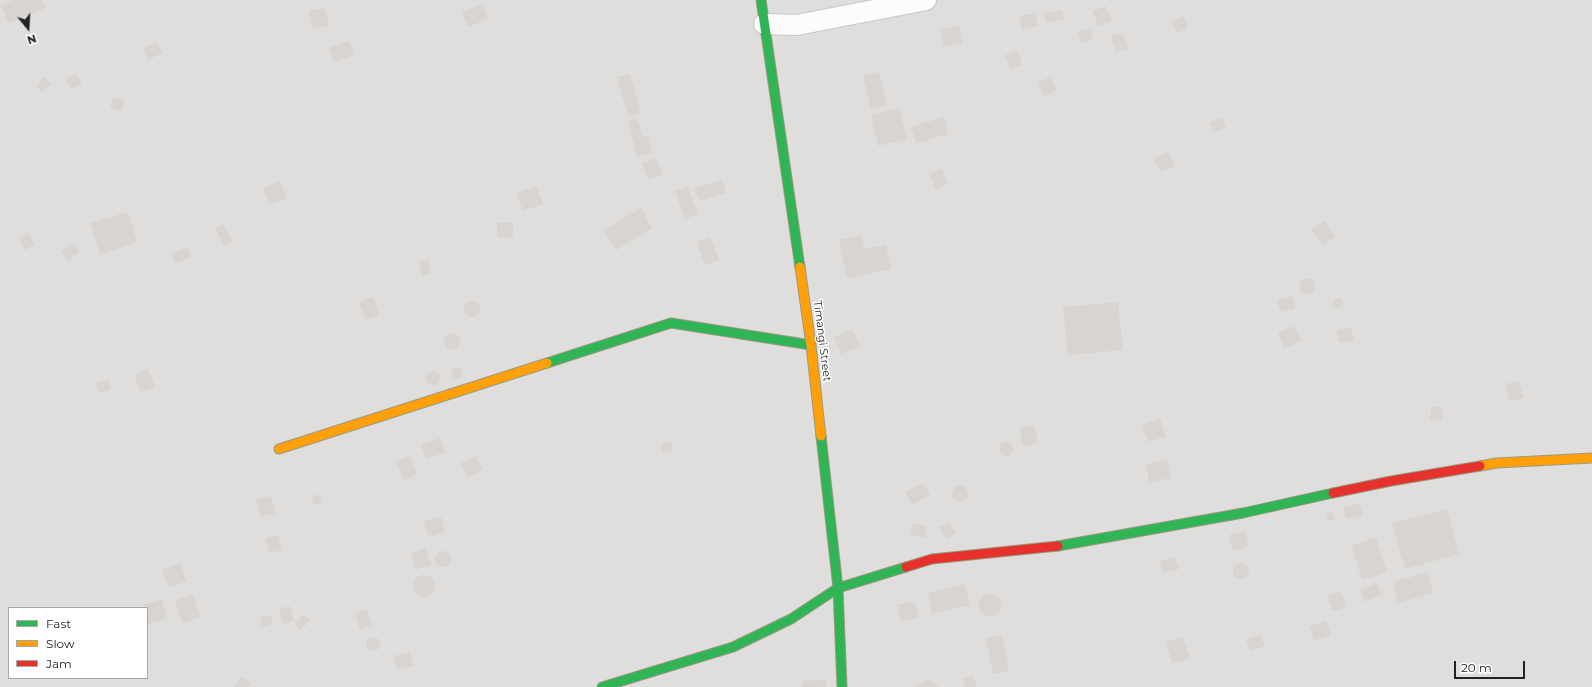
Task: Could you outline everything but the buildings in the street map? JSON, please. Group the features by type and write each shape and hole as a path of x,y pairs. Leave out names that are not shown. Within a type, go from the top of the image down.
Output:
{"street":[{"name":"Timangi Street","path":"761,0 811,345 838,588 842,687"},
{"path":"764,24 797,25 926,0"},
{"path":"279,449 552,360 672,323 811,345"},
{"path":"602,687 733,647 791,619 838,588 932,559 1063,545 1243,512 1391,481 1497,463 1592,458"}],"shaded area":[{"path":"0,0 1592,0 1592,687 0,687"}],"traffic: fast":[{"path":"761,0 800,267"},
{"path":"547,363 671,323 811,345"},
{"path":"821,436 838,588 842,687"},
{"path":"1058,546 1243,513 1333,493"},
{"path":"602,687 733,647 791,619 838,588 906,567"}],"traffic: slow":[{"path":"800,267 811,345 821,436"},
{"path":"279,449 547,363"},
{"path":"1480,466 1497,463 1592,458"}],"traffic: jam":[{"path":"1333,493 1391,481 1480,466"},
{"path":"906,567 932,559 1058,546"}]}
